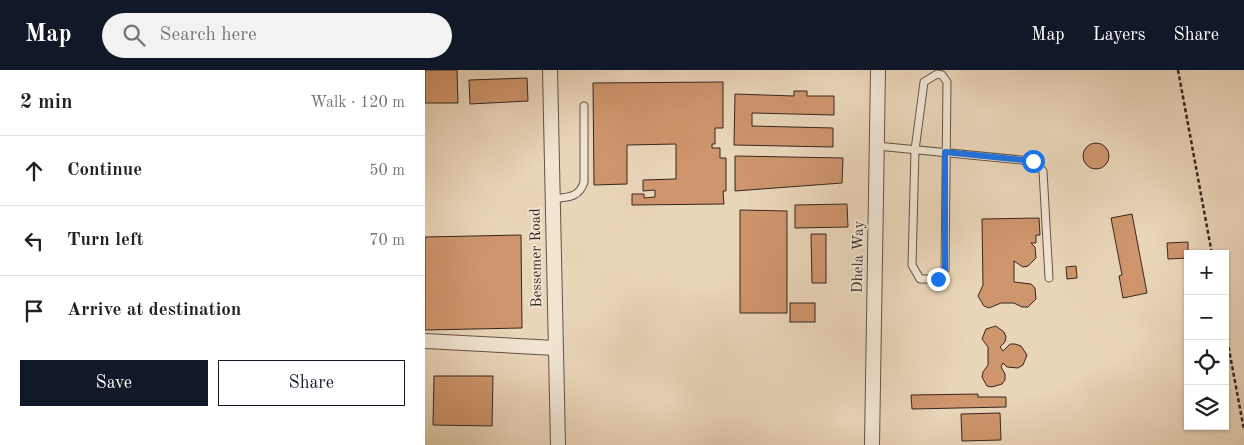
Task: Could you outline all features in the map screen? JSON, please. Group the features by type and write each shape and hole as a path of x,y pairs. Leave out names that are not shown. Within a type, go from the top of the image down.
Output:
{"street":[{"name":"Bessemer Road","path":"550,70 558,445"},
{"name":"Dhela Way","path":"872,445 878,70"},
{"path":"425,341 555,348"}],"lane":[{"path":"937,74 942,75 947,82 945,270 938,279 920,279 912,265 915,150 924,82 937,74"},
{"path":"552,199 576,196 581,192 584,182 585,106"},
{"path":"877,146 1033,161 1039,165 1043,171 1049,278"}],"path":[{"path":"1178,70 1211,250"},
{"path":"1227,340 1244,430"}],"building":[{"path":"425,70 457,70 458,103 425,103"},
{"path":"527,78 528,101 470,104 469,80"},
{"path":"723,82 723,128 715,128 715,144 712,144 712,148 720,148 720,158 726,158 726,191 723,191 724,204 632,205 632,194 644,194 644,198 655,197 655,190 643,191 643,180 676,179 676,144 627,145 627,184 594,185 593,83"},
{"path":"794,91 807,91 807,96 834,96 834,115 752,113 752,126 833,128 833,147 734,145 735,94 794,96"},
{"path":"1096,143 1105,147 1109,156 1105,165 1096,169 1087,165 1083,156 1087,147"},
{"path":"735,156 843,158 842,183 735,191"},
{"path":"847,204 848,227 795,228 795,205"},
{"path":"740,210 787,211 787,313 740,313"},
{"path":"1132,214 1147,293 1123,298 1119,276 1122,275 1111,218"},
{"path":"1039,218 1040,235 1036,235 1036,243 1031,243 1035,247 1036,258 1028,266 1023,267 1014,261 1014,282 1031,284 1035,288 1036,299 1028,307 1022,307 1014,303 1001,303 989,308 984,306 978,296 983,285 982,219"},
{"path":"811,234 826,234 826,283 812,283"},
{"path":"521,235 522,328 425,330 425,237"},
{"path":"1188,242 1188,250 1184,250 1184,258 1168,259 1167,243"},
{"path":"1076,266 1077,278 1067,279 1066,267"},
{"path":"790,303 815,303 815,322 790,322"},
{"path":"996,326 1004,332 1006,337 1005,342 1000,347 1003,351 1010,344 1015,344 1021,346 1027,355 1023,365 1018,368 1007,367 1003,363 1001,367 1005,374 1005,380 1002,384 992,387 987,386 982,377 988,365 988,347 982,339 986,329"},
{"path":"434,376 493,376 492,426 433,425"},
{"path":"978,394 978,397 1006,397 1006,407 912,409 911,395"},
{"path":"1000,413 1001,440 962,441 961,414"}],"route":[{"path":"938,279 945,270 945,152 1033,161"}]}
